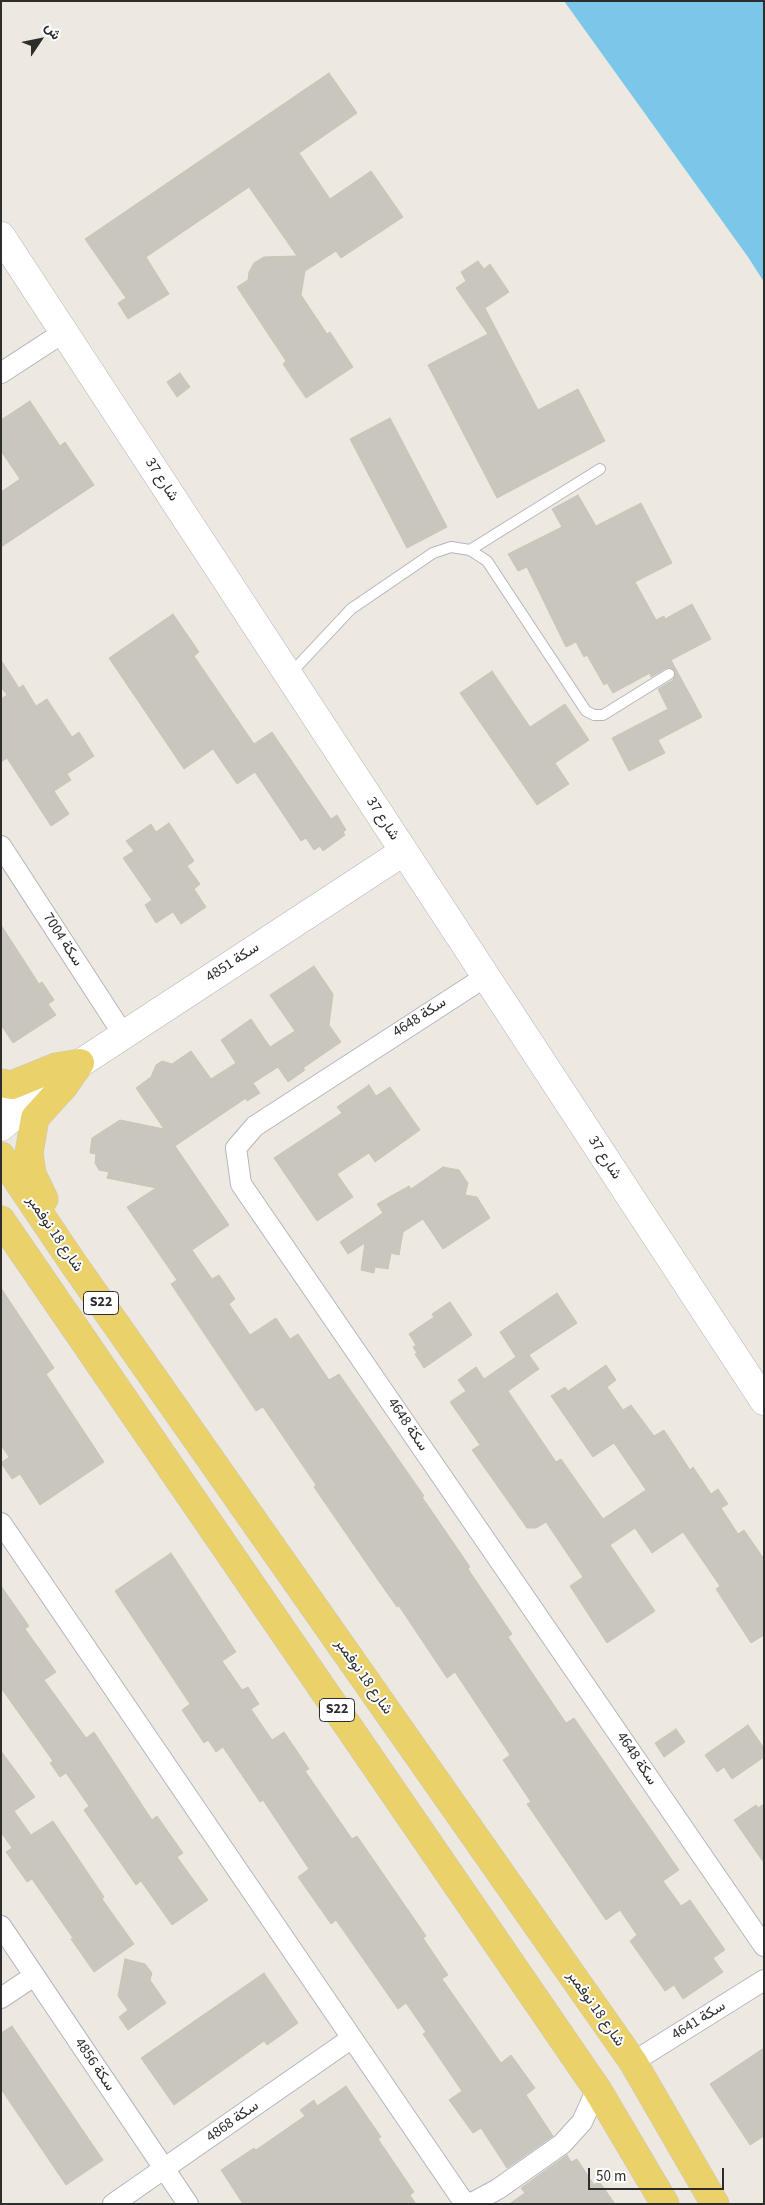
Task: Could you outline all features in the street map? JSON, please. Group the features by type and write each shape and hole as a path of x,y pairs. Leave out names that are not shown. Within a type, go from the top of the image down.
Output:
{"main road":[{"path":"1,1083 12,1085 56,1068 72,1068 64,1086 36,1118 30,1142 32,1174 73,1263"},
{"name":"شارع 18 نوفمبر","path":"1,1156 73,1263 633,2062 715,2204"},
{"name":"S22","path":"1,1220 597,2088 666,2204"},
{"path":"1,1237 48,1290"}],"street":[{"name":"شارع 37","path":"1,236 289,675 484,977 764,1401"},
{"path":"1,373 64,332"},
{"name":"سكة 7004","path":"1,846 123,1034"},
{"name":"سكة 4851","path":"1,1127 72,1068 403,852"},
{"name":"سكة 4648","path":"484,977 255,1126 236,1148 242,1184 764,1946"},
{"name":"سكة 4851","path":"1,1100 72,1068"},
{"path":"1,1523 463,2201 472,2204 498,2189 562,2144 582,2122 597,2088"},
{"name":"سكة 4856","path":"1,1926 188,2204"},
{"path":"1,1998 34,1976"},
{"name":"سكة 4641","path":"633,2062 764,1980"},
{"name":"سكة 4868","path":"113,2204 165,2170 352,2038"}],"lane":[{"path":"470,550 600,470"},
{"path":"289,675 351,609 433,553 451,547 470,550 487,561 586,711 594,715 603,715 669,674"}],"water":[{"path":"564,1 764,1 764,282 748,257"}],"building":[{"path":"329,73 357,113 299,153 330,199 371,171 403,217 341,258 336,251 305,271 301,295 327,334 330,332 353,367 306,398 283,364 286,361 237,287 248,280 249,272 254,263 264,257 297,256 249,187 146,257 169,294 128,319 118,303 126,298 85,239"},
{"path":"478,261 484,269 490,264 509,292 485,308 538,410 578,389 605,441 497,498 428,365 488,334 456,288 466,281 461,272"},
{"path":"180,373 190,387 177,397 167,382"},
{"path":"30,401 60,446 65,442 94,485 1,547 1,492 20,479 1,451 1,420"},
{"path":"390,418 447,527 407,548 350,439"},
{"path":"578,495 596,526 641,503 672,563 635,582 656,620 664,616 665,619 692,604 711,639 671,660 702,717 658,740 665,753 629,771 612,738 668,709 658,689 673,680 675,671 668,667 651,677 650,673 613,693 607,683 604,685 587,655 584,657 576,642 566,647 527,567 518,571 508,554 562,527 552,509"},
{"path":"173,614 199,652 194,656 254,744 272,732 331,819 337,815 346,830 343,832 345,835 323,851 320,846 314,850 306,838 301,841 255,772 237,784 213,749 184,769 109,658"},
{"path":"1,660 19,688 23,685 36,706 47,699 72,737 79,732 94,756 67,774 71,780 54,791 69,814 51,826 7,758 1,762 1,699 7,695 1,687"},
{"path":"492,671 530,727 565,704 589,740 555,763 569,784 537,805 460,693"},
{"path":"169,823 194,861 187,866 200,884 194,889 206,907 181,924 173,912 156,923 145,905 152,900 123,858 134,851 126,841 151,824 156,832"},
{"path":"1,925 39,984 42,982 54,1000 48,1004 56,1015 13,1043 1,1025"},
{"path":"314,966 333,994 329,1025 341,1042 303,1068 305,1070 288,1082 278,1067 253,1083 260,1093 247,1101 246,1098 175,1146 229,1225 192,1250 212,1279 219,1275 235,1299 229,1304 250,1335 276,1318 290,1339 298,1334 329,1380 339,1374 424,1496 422,1497 470,1567 468,1569 512,1634 508,1637 566,1723 574,1718 679,1870 663,1881 681,1906 690,1900 725,1950 713,1958 723,1972 683,1999 674,1985 665,1991 630,1941 637,1935 620,1910 606,1920 527,1804 531,1802 503,1760 510,1755 455,1672 447,1678 399,1606 397,1607 314,1487 316,1485 263,1407 256,1411 171,1284 177,1280 127,1207 156,1188 107,1178 109,1172 99,1170 95,1163 96,1154 90,1153 92,1138 120,1120 164,1129 136,1088 151,1077 156,1065 162,1061 172,1064 191,1051 211,1079 236,1063 221,1040 251,1019 270,1047 295,1031 270,995"},
{"path":"369,1085 376,1096 390,1087 420,1130 375,1162 369,1153 337,1174 353,1197 317,1221 274,1158 342,1113 337,1107"},
{"path":"443,1167 459,1170 468,1183 465,1195 477,1197 490,1218 443,1249 423,1219 403,1232 399,1255 391,1253 388,1269 375,1267 374,1273 361,1270 365,1243 348,1254 340,1242 383,1213 377,1204 409,1186 411,1189"},
{"path":"1,1288 54,1368 46,1374 104,1462 40,1505 20,1474 12,1479 1,1463 9,1457 1,1445"},
{"path":"557,1293 577,1323 529,1355 539,1369 508,1391 556,1462 561,1459 603,1519 646,1490 614,1443 593,1457 551,1396 565,1387 568,1391 606,1365 616,1380 607,1387 623,1410 631,1405 654,1436 664,1430 690,1470 693,1467 711,1494 718,1489 728,1504 721,1508 738,1534 744,1530 764,1559 764,1635 751,1643 716,1589 720,1586 683,1532 652,1553 635,1528 610,1545 655,1611 607,1643 570,1586 583,1577 546,1522 536,1528 527,1528 472,1450 480,1445 450,1402 466,1391 458,1380 476,1367 484,1379 516,1357 500,1332"},
{"path":"450,1302 472,1335 424,1368 415,1354 417,1353 413,1347 416,1345 409,1334 434,1317 432,1314"},
{"path":"171,1553 236,1652 222,1661 242,1690 248,1687 259,1704 251,1709 272,1740 284,1732 309,1769 305,1771 352,1839 357,1836 426,1936 423,1938 448,1975 442,1979 501,2063 511,2055 535,2088 526,2095 553,2136 507,2168 481,2128 473,2133 449,2100 462,2091 423,2034 426,2032 406,2003 398,2009 336,1920 331,1924 298,1877 309,1869 263,1800 260,1802 223,1747 216,1752 208,1740 204,1743 182,1710 190,1704 115,1591"},
{"path":"1,1586 29,1626 25,1629 56,1672 44,1680 86,1738 94,1732 152,1820 157,1816 183,1853 177,1857 208,1900 172,1925 141,1881 136,1885 84,1810 89,1806 66,1773 60,1777 50,1763 53,1761 1,1688"},
{"path":"748,1725 764,1748 764,1757 732,1779 724,1767 717,1772 705,1755"},
{"path":"676,1729 685,1742 664,1757 655,1743"},
{"path":"1,1751 35,1797 14,1811 31,1835 53,1821 104,1897 102,1899 134,1944 94,1972 32,1879 27,1882 6,1852 12,1848 1,1832"},
{"path":"764,1804 764,1863 734,1820 756,1805 758,1808"},
{"path":"125,1959 145,1964 152,1973 150,1980 166,2003 128,2030 119,2017 128,2010 118,1996"},
{"path":"264,1973 298,2023 267,2045 264,2041 174,2105 141,2058"},
{"path":"12,2026 103,2160 66,2185 1,2089 1,2033"},
{"path":"764,2048 764,2136 750,2145 710,2084"},
{"path":"346,2086 381,2137 378,2139 414,2192 410,2195 416,2204 243,2204 221,2170 254,2148 256,2150 305,2116 300,2110 314,2100 317,2106"},
{"path":"567,2155 571,2162 577,2159 594,2185 599,2181 615,2204 509,2204 525,2193 521,2188"}]}
